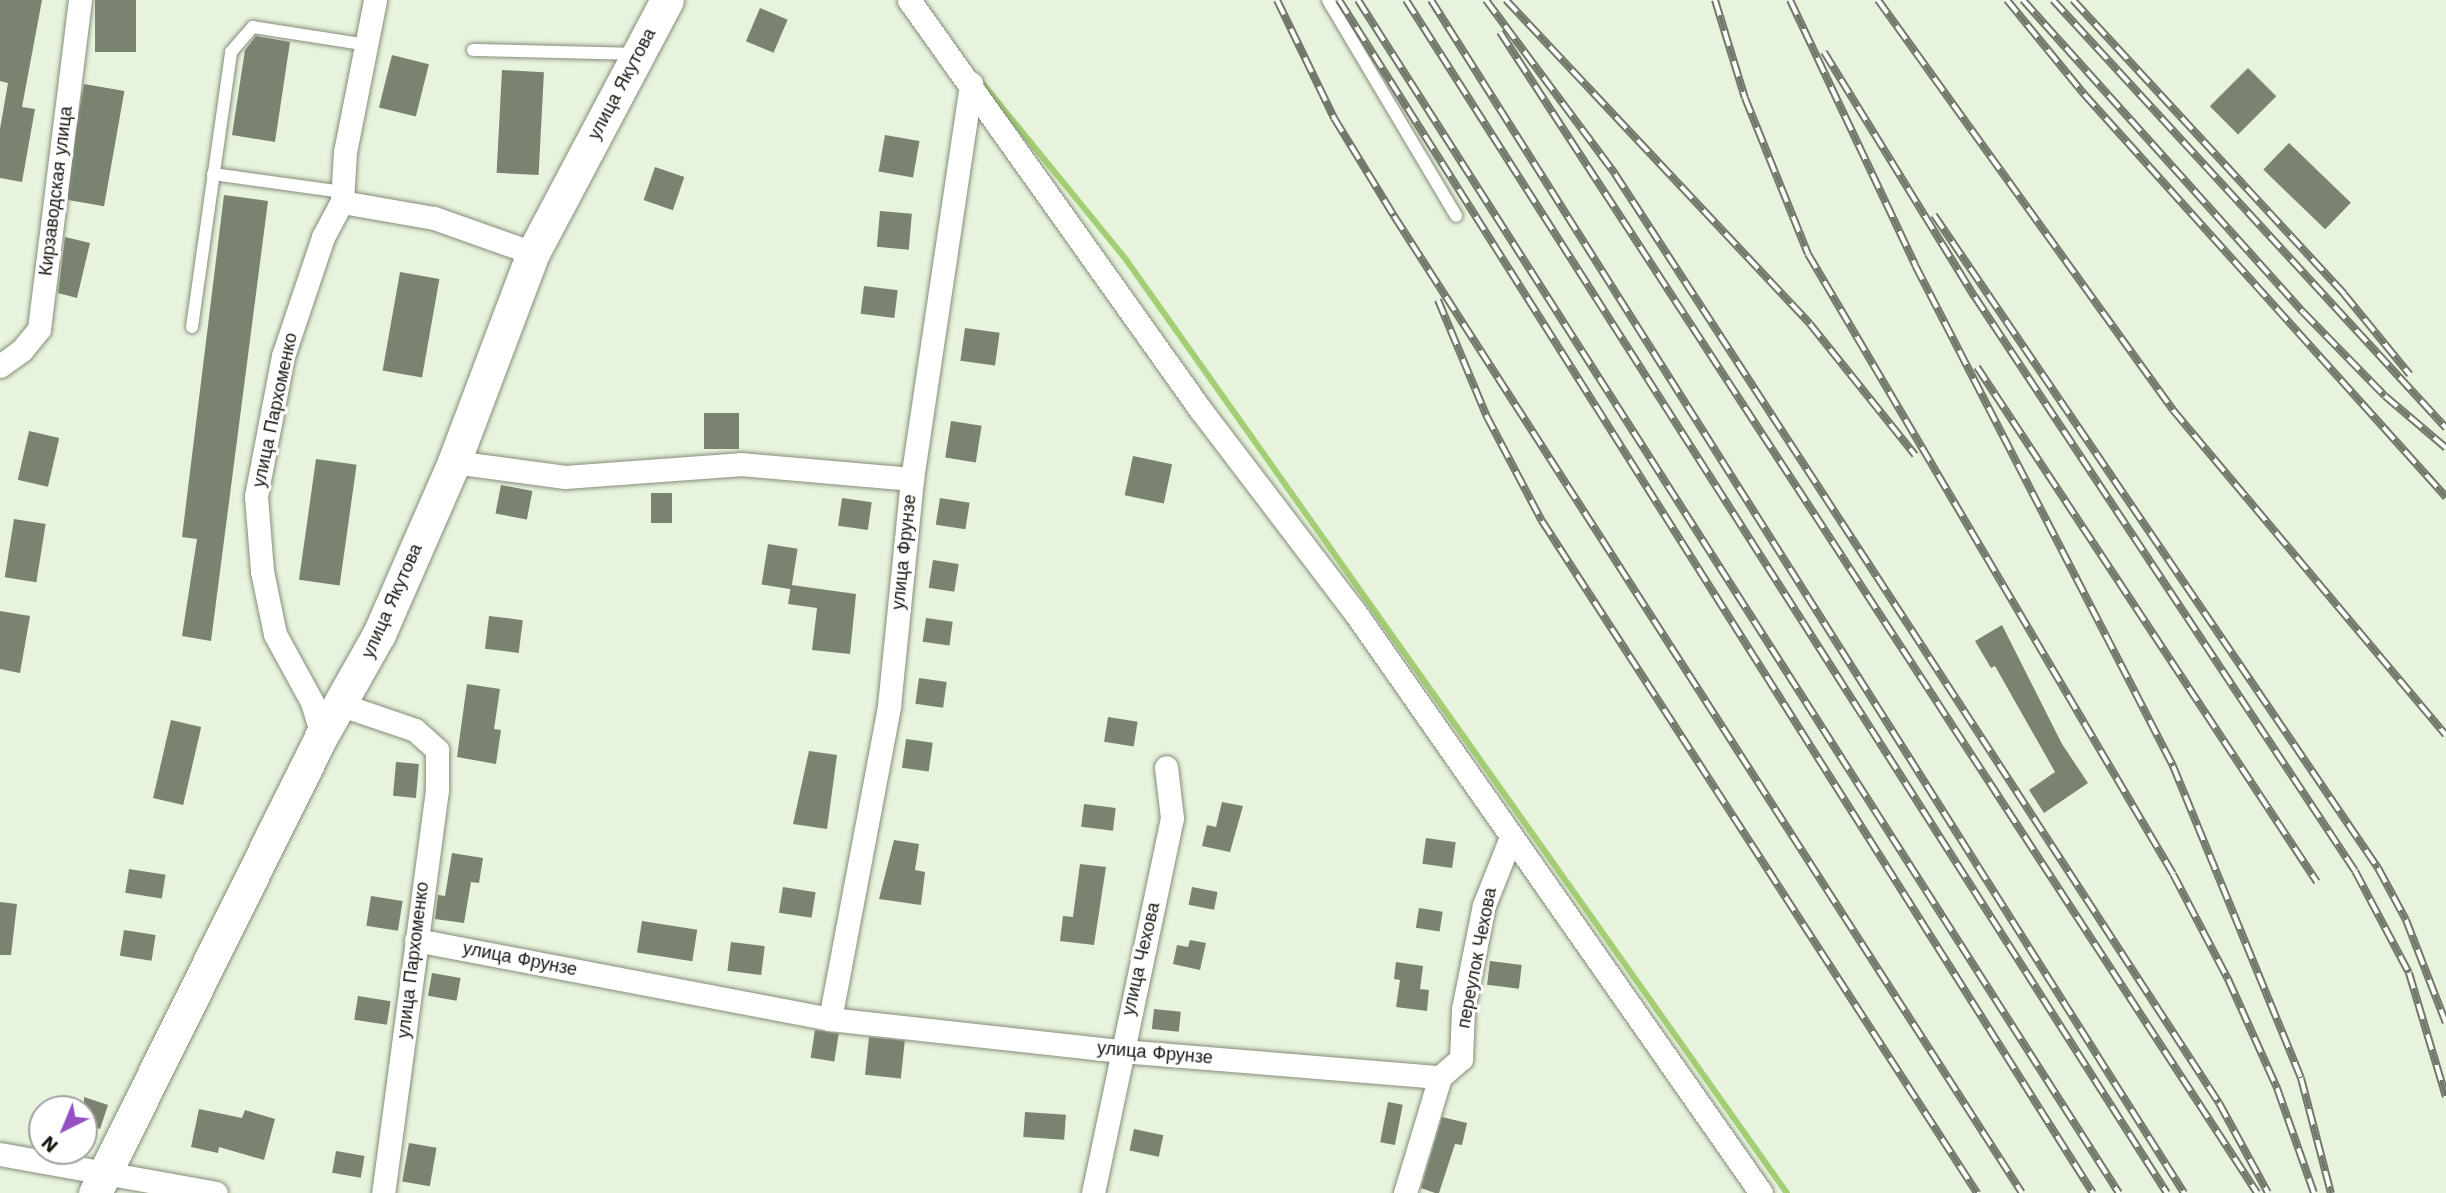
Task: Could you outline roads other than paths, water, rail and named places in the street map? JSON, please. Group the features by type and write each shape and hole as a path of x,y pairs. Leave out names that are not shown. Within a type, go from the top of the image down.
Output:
{"street":[{"name":"Кирзаводская улица","path":"1,362 39,329 80,0"},
{"name":"улица Пархоменко","path":"322,735 312,702 275,634 261,571 256,496 283,356 323,237 342,197 345,152 375,0"},
{"name":"улица Якутова","path":"99,1182 322,735 342,705 379,634 454,462 533,253 667,0"},
{"path":"909,0 971,83 1200,409 1354,611 1761,1193"},
{"name":"улица Фрунзе","path":"830,1019 889,706 912,479 971,83"},
{"path":"342,197 434,218 533,253"},
{"path":"454,462 565,477 740,464 912,479"},
{"name":"улица Пархоменко","path":"342,705 415,730 437,750 437,790 383,1193"},
{"name":"улица Чехова","path":"1093,1193 1172,818 1166,767"},
{"name":"переулок Чехова","path":"1405,1193 1440,1077 1461,1059 1463,1009 1485,905 1511,837"},
{"name":"улица Фрунзе","path":"416,940 830,1019 1121,1051 1440,1077"},
{"path":"0,1154 99,1182 216,1193"}],"lane":[{"path":"1328,0 1456,216"},
{"path":"192,327 231,52 243,34 253,27 368,45"},
{"path":"473,50 638,54"},
{"path":"213,174 342,197"}],"waterway":[{"path":"978,78 1127,261 1787,1193"}],"railway":[{"path":"1277,0 1334,118 1394,216 2022,1193"},
{"path":"1339,0 2093,1193"},
{"path":"1358,0 2119,1193"},
{"path":"1406,0 2167,1193"},
{"path":"1431,0 2184,1193"},
{"path":"1486,0 1615,174 2219,1103 2268,1193"},
{"path":"1506,0 1810,324 1915,455"},
{"path":"1715,0 1745,98 1808,254 2173,874 2228,979 2277,1088 2314,1193"},
{"path":"1790,0 1915,265 2173,766 2301,1078 2331,1193"},
{"path":"1878,0 2173,410 2446,735"},
{"path":"2007,0 2084,94 2446,497"},
{"path":"2023,0 2303,312 2385,396 2446,448"},
{"path":"2053,0 2446,428"},
{"path":"2073,0 2344,294 2410,375"},
{"path":"1500,32 2257,1193"},
{"path":"1824,52 1975,297 2355,871 2409,973 2446,1097"},
{"path":"1934,215 2378,868 2406,920 2446,1023"},
{"path":"1438,300 1486,415 1542,521 1977,1193"},
{"path":"1977,367 2317,882"}]}
